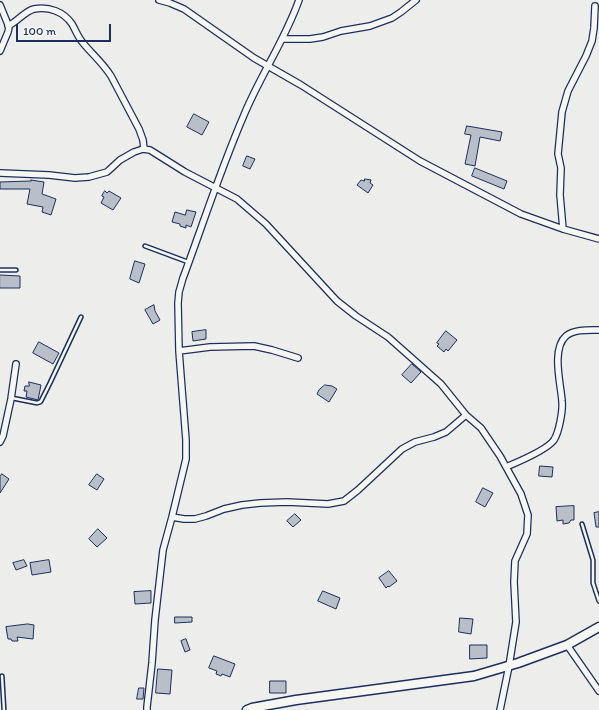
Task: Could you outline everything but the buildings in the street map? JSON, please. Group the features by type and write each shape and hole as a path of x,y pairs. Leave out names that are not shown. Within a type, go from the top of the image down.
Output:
{"main road":[{"path":"248,710 276,707 359,691 474,676 509,666 567,645 599,627"}],"street":[{"path":"159,0 184,9 254,58 301,85 420,161 521,214 563,229 599,239"},
{"path":"147,710 162,550 172,517 186,459 186,440 179,351 179,292 244,114 283,39 300,0"},
{"path":"283,39 310,39 341,31 370,26 392,18 416,0"},
{"path":"0,5 8,26 8,32 0,51"},
{"path":"563,229 560,195 561,168 558,154 562,112 568,91 592,41 595,6"},
{"path":"8,26 32,9 45,8 64,14 71,22 79,39 106,67 139,129 143,140 144,149"},
{"path":"0,172 49,174 75,178 90,177 107,172 120,160 134,152 144,149 150,150 185,172 237,199 266,224 337,301 356,316 388,337 441,384 466,415 481,428 521,494 528,515 527,534 515,561 514,582 516,622 500,710"},
{"path":"506,467 544,448 553,441 559,427 563,403 558,370 559,352 562,342 566,336 573,333 587,330 599,330"},
{"path":"179,351 210,347 254,346 298,358"},
{"path":"0,442 3,436 12,398 16,364"},
{"path":"172,517 196,519 224,509 260,503 287,502 328,504 344,501 358,490 402,448 446,432 466,415"},
{"path":"567,645 599,691"}],"lane":[{"path":"145,246 189,262"},
{"path":"0,270 16,270"},
{"path":"12,398 37,403 41,401 81,318"},
{"path":"582,524 593,560 593,583 599,601"},
{"path":"2,676 4,710"}]}
